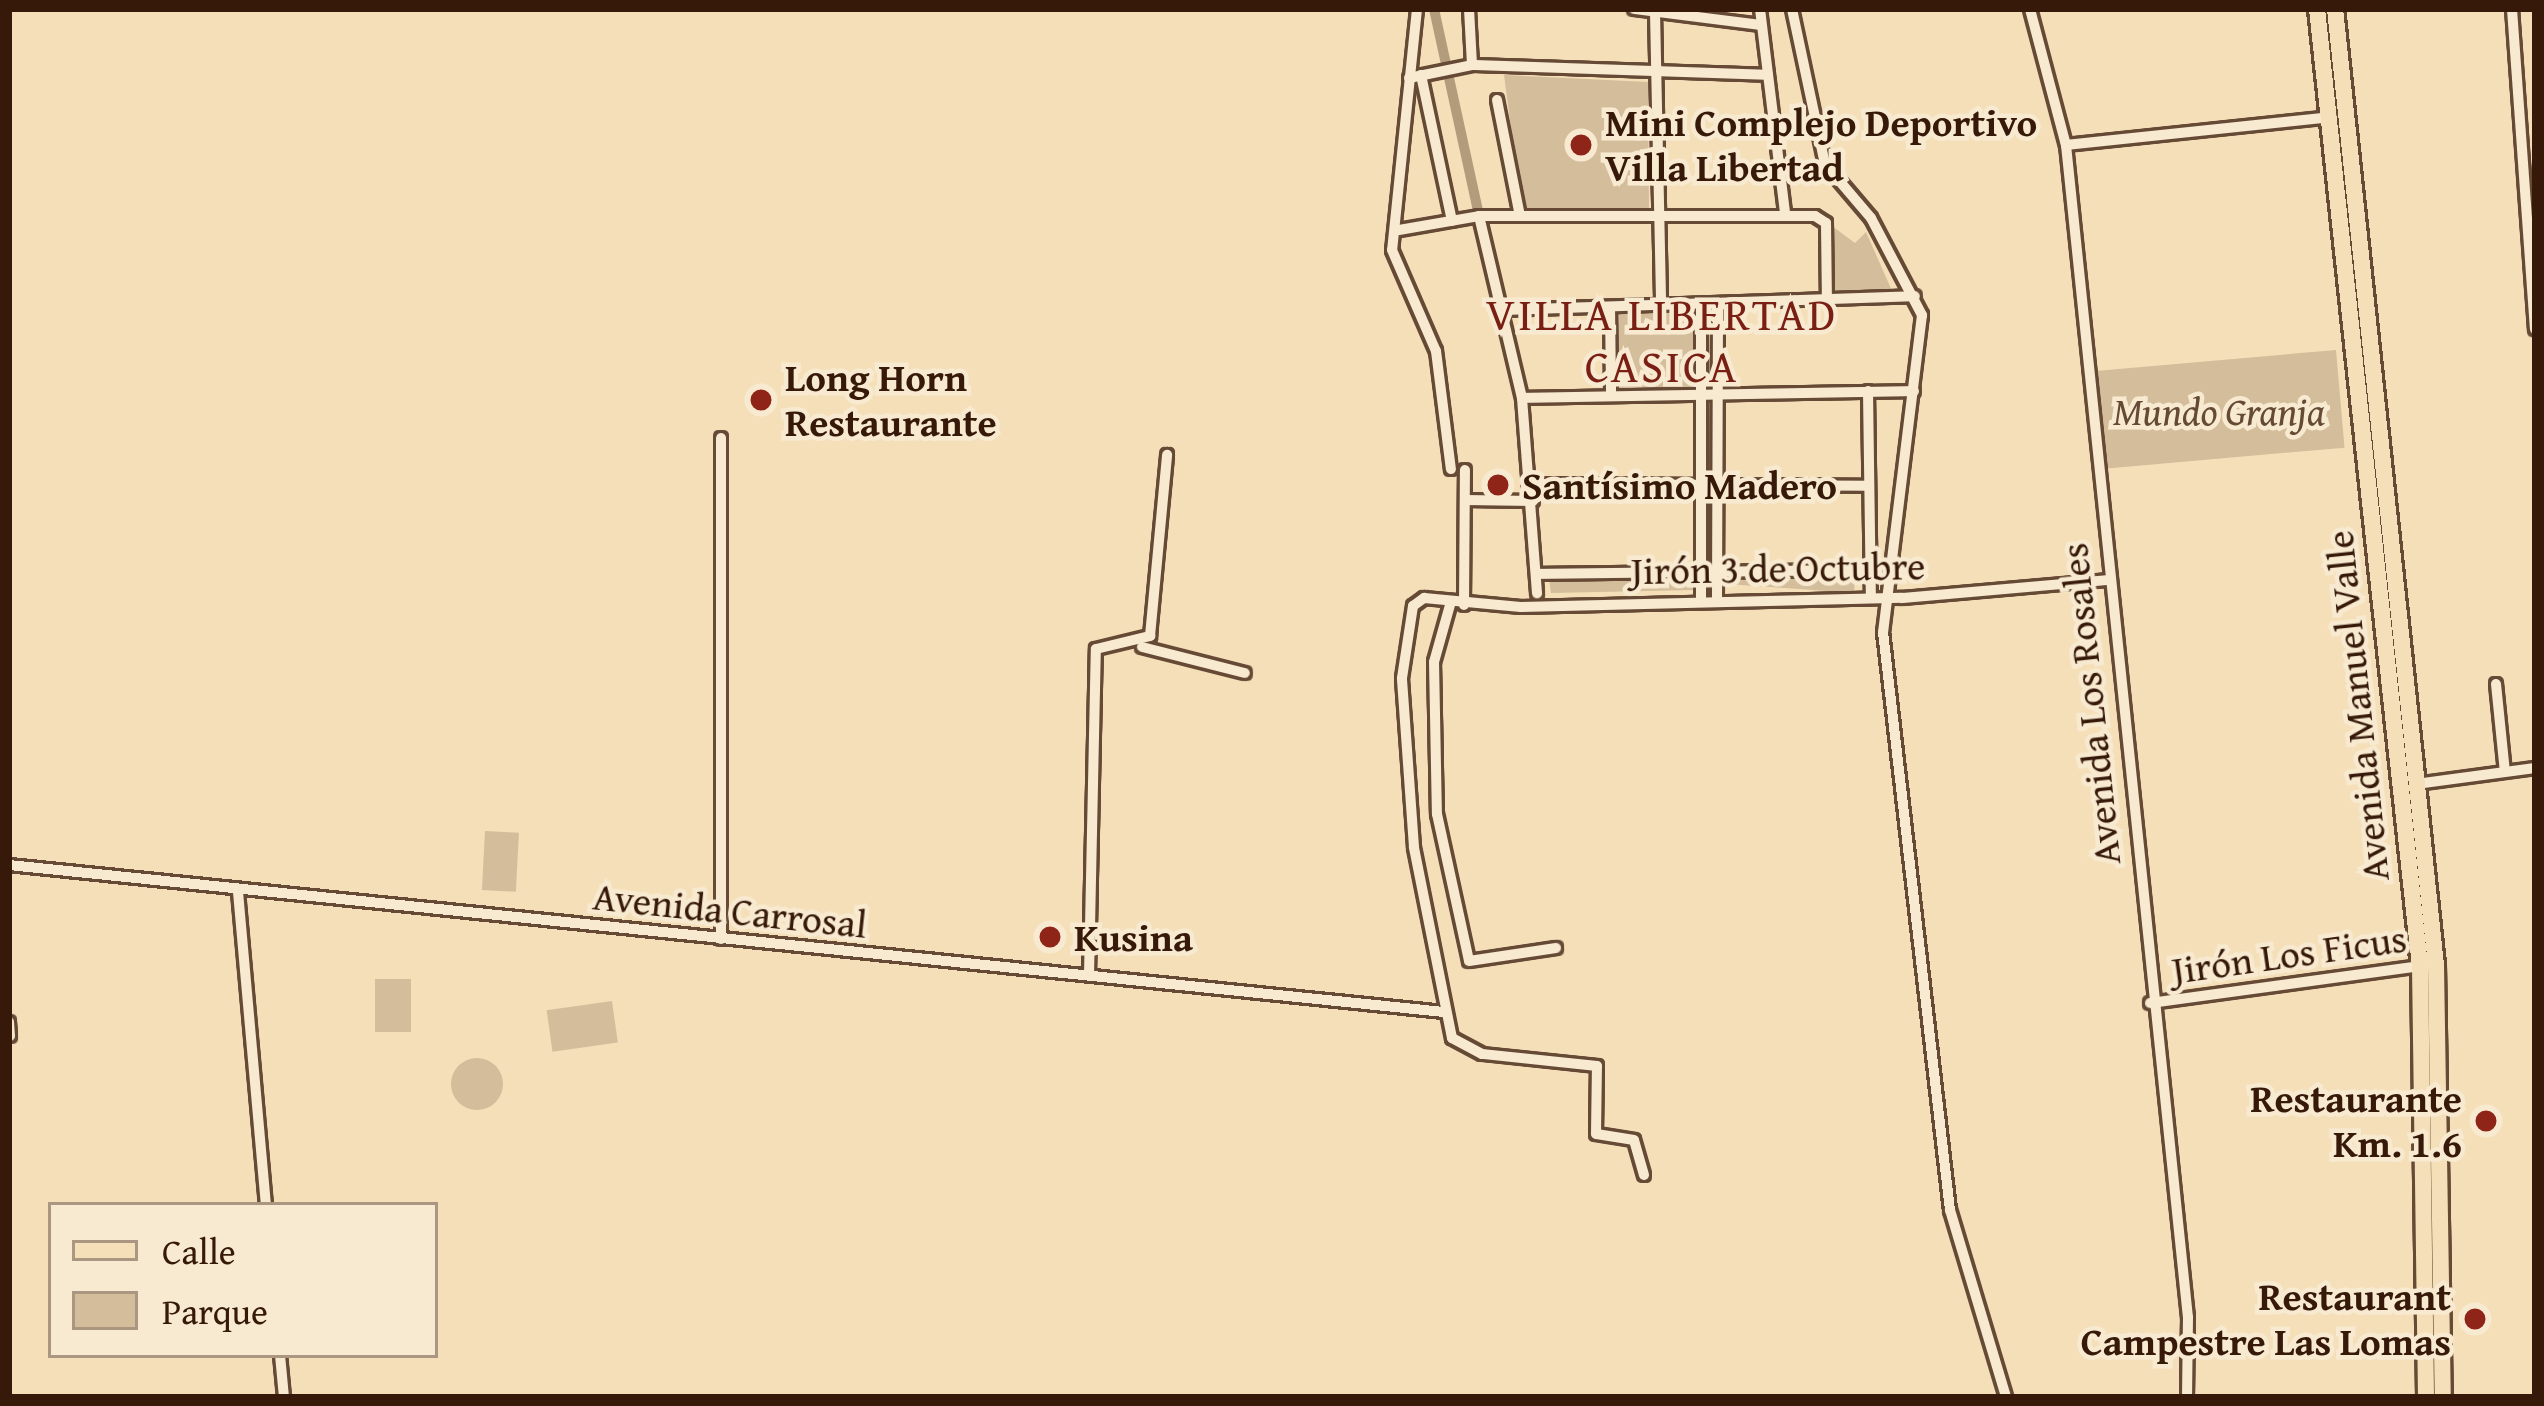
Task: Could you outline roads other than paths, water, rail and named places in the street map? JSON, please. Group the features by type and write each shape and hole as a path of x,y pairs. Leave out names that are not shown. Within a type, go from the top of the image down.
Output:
{"main road":[{"name":"Avenida Manuel Valle","path":"2317,9 2337,117 2416,784 2428,965 2443,1397"},
{"name":"Avenida Manuel Valle","path":"2335,9 2337,117 2428,965 2426,1397"}],"street":[{"path":"1418,9 1395,271 1436,351 1451,469"},
{"path":"1468,9 1472,65"},
{"path":"1634,9 1760,25"},
{"path":"1760,9 1785,213"},
{"path":"1792,9 1825,164 1915,296 1908,487 1876,596"},
{"name":"Avenida Los Rosales","path":"2030,9 2066,145 2150,1003 2188,1317 2187,1397"},
{"path":"2512,9 2529,161 2535,329"},
{"path":"1655,12 1661,305"},
{"path":"1415,76 1472,65 1768,75"},
{"path":"1415,76 1452,221"},
{"path":"1497,100 1520,216"},
{"path":"2066,145 2337,117"},
{"path":"1399,230 1479,216 1785,213 1826,223 1827,301"},
{"path":"1479,216 1522,398 1533,484 1538,593"},
{"path":"1501,310 1915,296"},
{"path":"1701,304 1701,600"},
{"path":"1717,599 1718,304"},
{"path":"1610,307 1611,394"},
{"path":"1522,398 1914,391"},
{"path":"1868,392 1870,570 1949,1210 2006,1397"},
{"path":"721,438 721,939"},
{"path":"1142,647 1167,455"},
{"path":"1464,605 1465,470"},
{"path":"1533,484 1869,486"},
{"path":"1465,500 1534,501"},
{"name":"Jirón 3 de Octubre","path":"1536,574 1870,570"},
{"name":"Jirón 3 de Octubre","path":"1450,605 1876,596 2108,580"},
{"path":"1556,948 1469,962 1437,814 1434,662 1450,605 1412,607 1402,678 1414,847 1444,1012 1463,1049 1597,1066 1596,1134 1634,1140 1644,1175"},
{"path":"1089,975 1096,649 1142,647 1245,673"},
{"path":"2496,684 2505,772"},
{"path":"2416,784 2535,767"},
{"name":"Avenida Carrosal","path":"9,865 1444,1012"},
{"path":"238,892 266,1202"},
{"name":"Jirón Los Ficus","path":"2150,1003 2428,965"},
{"path":"9,1022 10,1036"},
{"path":"280,1358 284,1397"}],"waterway":[{"path":"1434,9 1479,216"}],"place":[{"name":"Mini Complejo Deportivo Villa Libertad","path":"1581,145"},
{"name":"Long Horn Restaurante","path":"761,400"},
{"name":"Santísimo Madero","path":"1498,485"},
{"name":"Kusina","path":"1050,937"},
{"name":"Restaurante Km. 1.6","path":"2486,1121"},
{"name":"Restaurant Campestre Las Lomas","path":"2475,1319"}],"district":[{"name":"VILLA LIBERTAD CASICA","path":"1662,340"}],"park label":[{"name":"Mundo Granja","path":"2219,411"}]}
